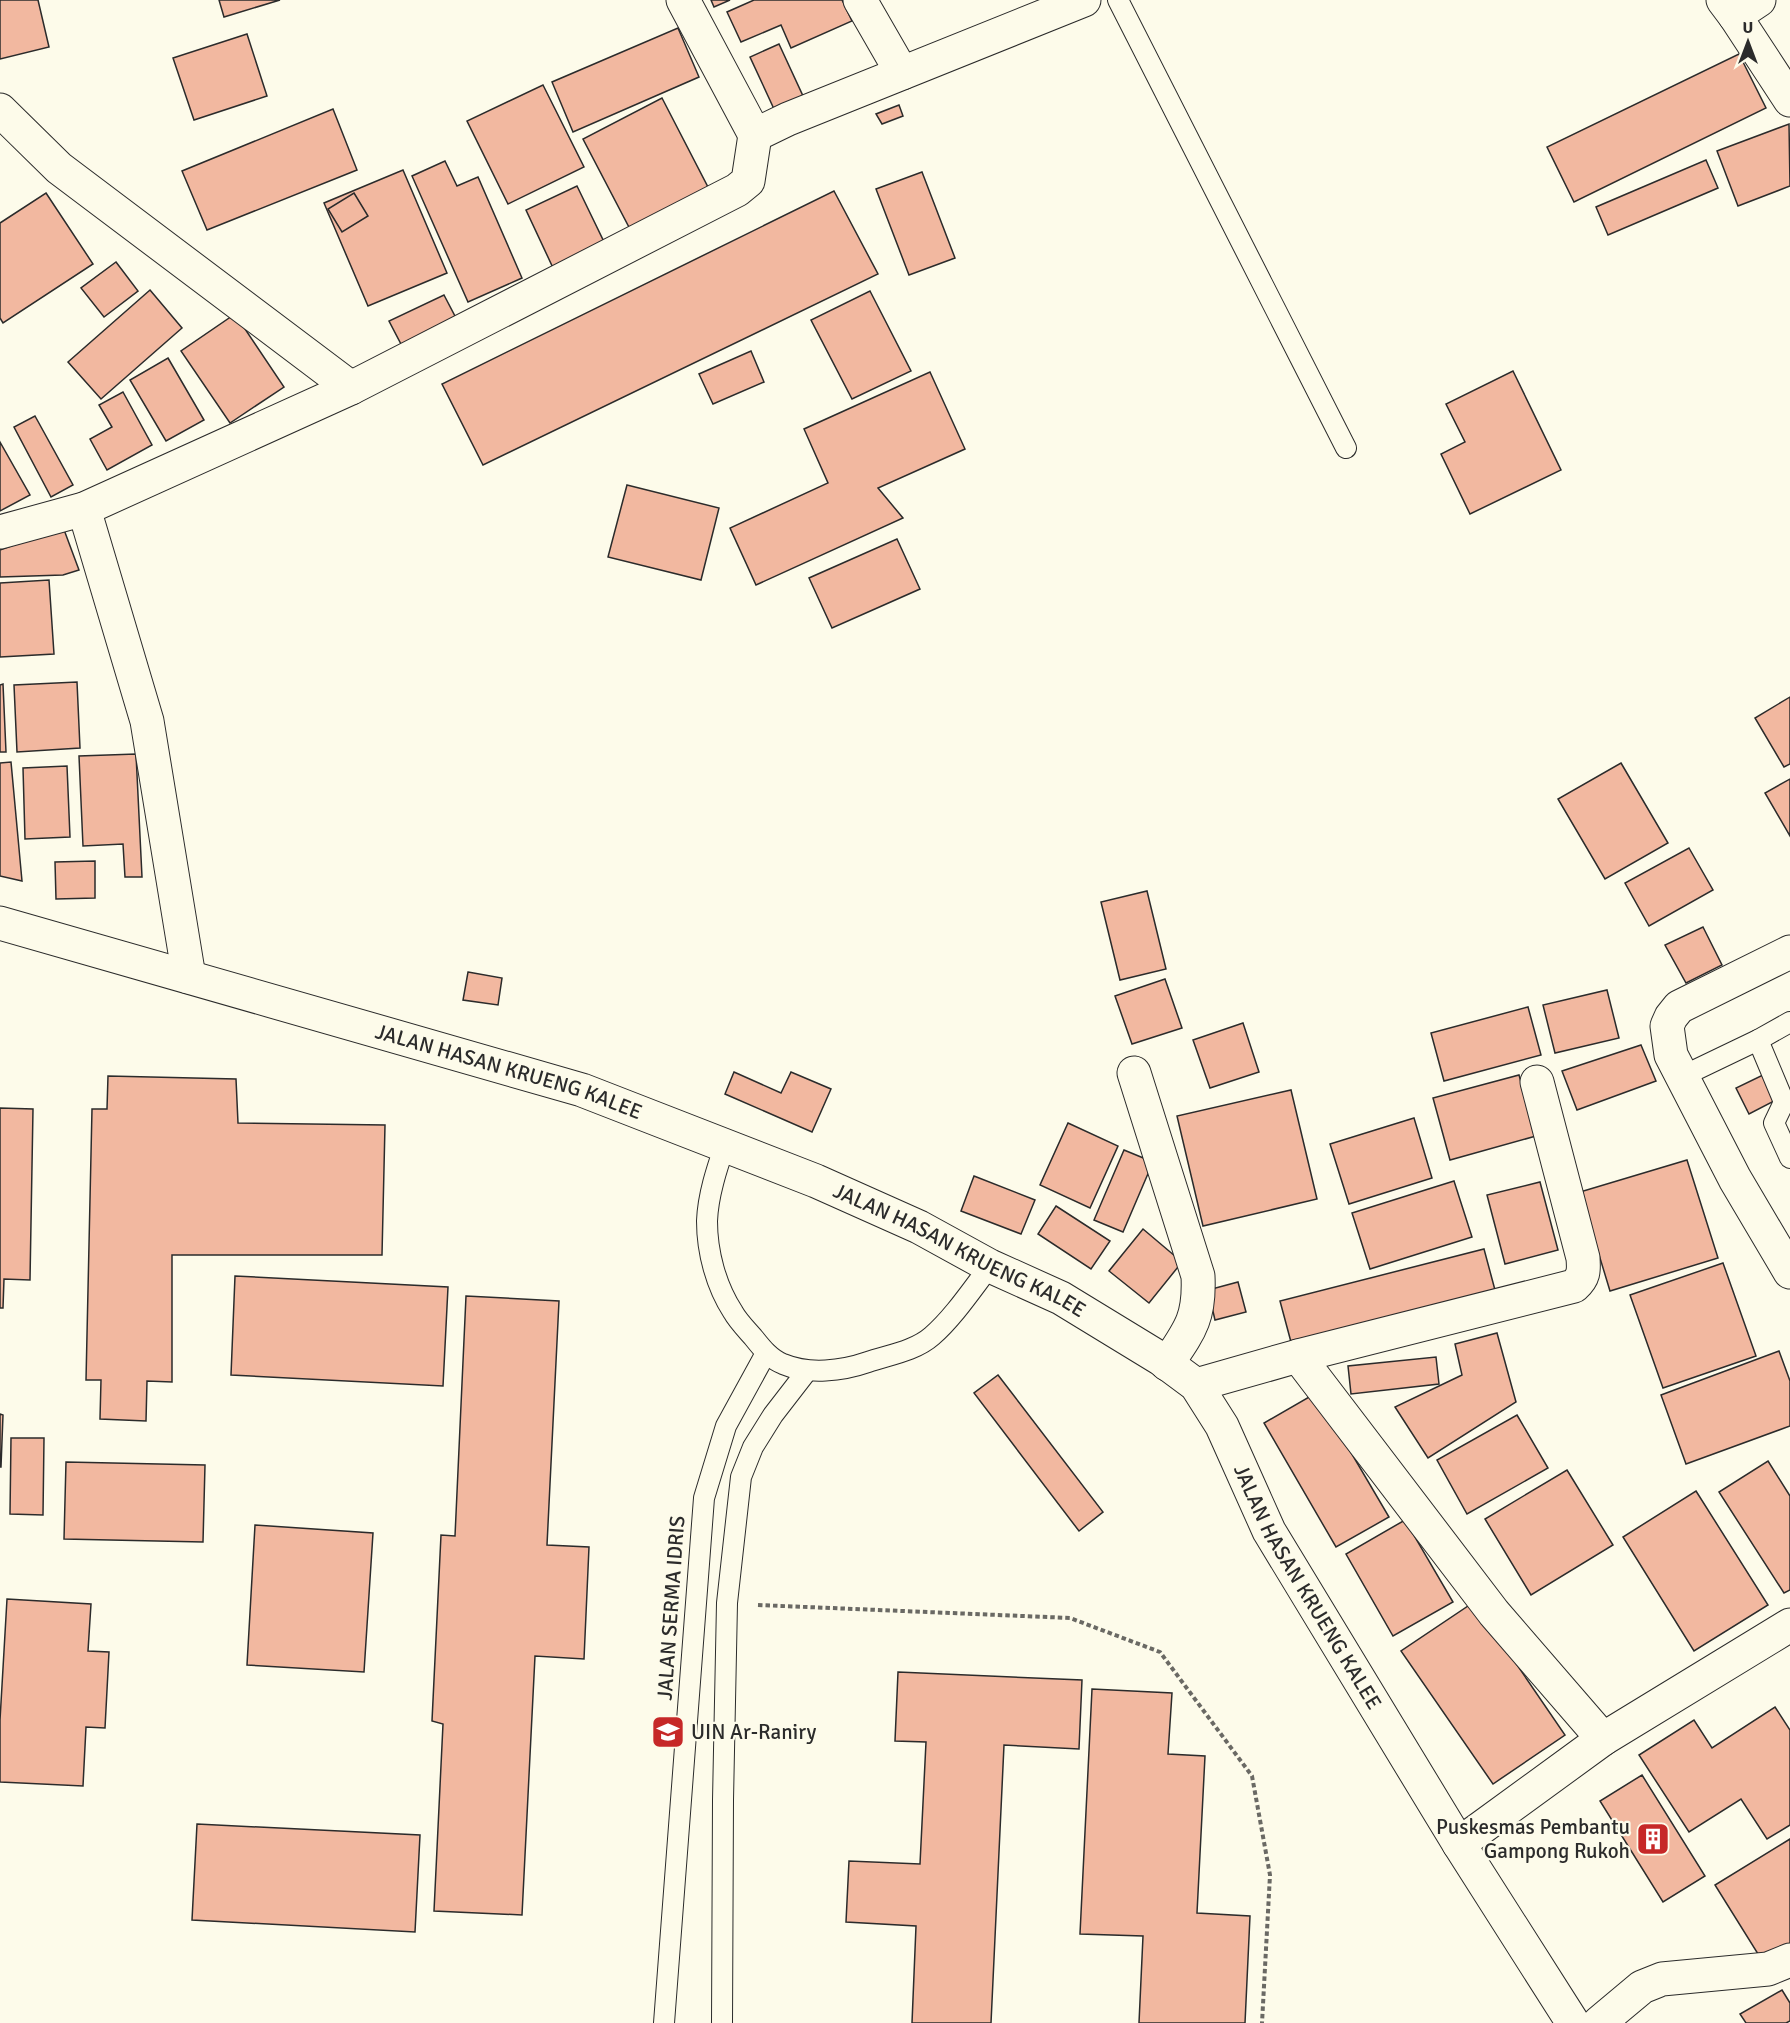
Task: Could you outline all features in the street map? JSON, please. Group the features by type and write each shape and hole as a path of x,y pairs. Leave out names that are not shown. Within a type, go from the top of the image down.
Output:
{"street":[{"path":"0,532 84,509 351,388 737,190 748,181 755,135 683,0"},
{"path":"860,0 902,73"},
{"path":"755,135 1084,0"},
{"path":"1739,5 1790,100"},
{"path":"0,110 59,168 351,388"},
{"path":"84,509 147,722 189,976"},
{"name":"JALAN HASAN KRUENG KALEE","path":"0,923 582,1090 816,1180 919,1227 990,1266 1061,1298 1167,1364 1196,1385 1222,1426 1269,1531 1459,1844 1573,2023"},
{"path":"1790,952 1679,1007 1667,1026 1671,1055 1736,1179 1790,1272"},
{"path":"1134,1073 1198,1276 1199,1291 1190,1331 1167,1364"},
{"path":"1196,1385 1298,1356 1575,1286 1582,1278 1583,1258 1537,1082"},
{"path":"1298,1356 1494,1613 1603,1739"},
{"path":"1459,1844 1603,1739 1790,1625"},
{"path":"1599,2023 1642,1987 1662,1979 1768,1969 1790,1960"}],"lane":[{"path":"1118,0 1346,448"},
{"path":"1683,1076 1790,1022"},
{"path":"1758,1040 1784,1102 1774,1122 1790,1158"},
{"path":"725,1145 716,1172 707,1220 710,1248 718,1283 733,1312 766,1353 782,1364 807,1371 836,1370 911,1348 931,1337 961,1304 990,1266"},
{"name":"JALAN SERMA IDRIS","path":"664,2023 704,1498 726,1426 766,1353"},
{"path":"722,2023 723,1800 728,1603 741,1477 753,1447 773,1414 807,1371"}],"path":[{"path":"728,1603 1071,1618 1160,1652 1252,1776 1270,1875 1262,2023"}],"building":[{"path":"0,0 38,0 49,47 0,59"},
{"path":"219,0 280,0 224,17"},
{"path":"711,0 730,0 714,7"},
{"path":"754,0 842,0 852,21 791,48 781,25 741,42 727,12"},
{"path":"678,28 699,77 573,132 552,82"},
{"path":"247,34 267,96 194,120 173,58"},
{"path":"779,44 803,96 774,109 750,57"},
{"path":"1739,54 1766,108 1574,202 1547,147"},
{"path":"543,85 584,167 508,204 467,121"},
{"path":"662,98 710,191 631,231 583,139"},
{"path":"899,105 903,116 882,124 876,114"},
{"path":"333,109 357,170 207,230 182,171"},
{"path":"1789,124 1790,186 1738,206 1717,151"},
{"path":"1706,160 1718,188 1608,235 1596,207"},
{"path":"445,161 457,186 478,177 522,278 468,302 412,176"},
{"path":"403,170 447,273 368,306 324,203"},
{"path":"922,172 955,258 909,275 876,189"},
{"path":"577,186 606,246 554,270 526,210"},
{"path":"834,191 878,274 483,465 442,384"},
{"path":"46,193 93,264 3,323 0,318 0,223"},
{"path":"354,193 368,216 342,232 328,209"},
{"path":"116,262 138,291 104,317 81,288"},
{"path":"150,290 182,328 101,399 68,362"},
{"path":"870,291 911,371 852,399 811,320"},
{"path":"444,295 457,320 402,346 389,321"},
{"path":"235,314 284,387 230,423 181,351"},
{"path":"751,351 764,382 713,404 699,374"},
{"path":"168,358 204,420 166,441 130,380"},
{"path":"1513,371 1561,470 1470,514 1441,454 1465,442 1446,404"},
{"path":"930,372 965,449 878,488 903,518 756,585 730,528 828,483 804,429"},
{"path":"123,392 152,445 107,470 90,439 112,427 99,405"},
{"path":"35,416 73,485 51,497 14,427"},
{"path":"0,442 30,495 0,511"},
{"path":"627,485 719,508 701,580 608,557"},
{"path":"63,527 79,570 63,575 0,577 0,550"},
{"path":"897,539 920,589 832,628 809,578"},
{"path":"49,580 54,654 0,657 0,583"},
{"path":"77,682 80,748 17,752 14,685"},
{"path":"3,684 6,752 0,752 0,685"},
{"path":"1790,697 1790,764 1784,767 1755,718"},
{"path":"136,754 142,877 125,877 123,844 83,846 79,756"},
{"path":"11,762 22,881 0,876 0,763"},
{"path":"1621,763 1668,843 1605,879 1558,799"},
{"path":"67,766 70,837 25,839 23,768"},
{"path":"1790,779 1790,836 1765,793"},
{"path":"1689,848 1713,890 1649,926 1625,883"},
{"path":"95,861 95,898 56,899 55,862"},
{"path":"1147,891 1166,969 1120,980 1101,902"},
{"path":"1703,927 1722,965 1686,983 1665,945"},
{"path":"468,972 502,978 498,1005 463,1000"},
{"path":"1165,979 1182,1028 1132,1044 1115,996"},
{"path":"1607,990 1619,1038 1555,1053 1543,1005"},
{"path":"1528,1007 1541,1055 1444,1081 1431,1033"},
{"path":"1243,1023 1259,1072 1210,1088 1193,1040"},
{"path":"1641,1045 1656,1081 1577,1110 1562,1071"},
{"path":"734,1072 781,1093 791,1072 831,1089 812,1132 725,1094"},
{"path":"1765,1074 1778,1099 1749,1114 1736,1088"},
{"path":"1519,1075 1536,1136 1450,1160 1433,1098"},
{"path":"108,1076 236,1079 238,1123 385,1125 382,1255 172,1255 172,1382 147,1381 146,1421 100,1419 101,1380 86,1380 92,1109 107,1109"},
{"path":"1291,1090 1317,1199 1203,1226 1177,1116"},
{"path":"0,1108 33,1109 30,1280 4,1279 3,1308 0,1308"},
{"path":"1414,1118 1432,1178 1349,1204 1330,1144"},
{"path":"1068,1123 1118,1146 1090,1208 1040,1185"},
{"path":"1124,1150 1153,1162 1123,1232 1094,1220"},
{"path":"1687,1160 1718,1258 1610,1291 1580,1192"},
{"path":"974,1176 1035,1200 1021,1234 961,1211"},
{"path":"1454,1181 1472,1237 1370,1269 1352,1213"},
{"path":"1540,1182 1558,1250 1505,1264 1487,1195"},
{"path":"1056,1206 1110,1241 1091,1269 1038,1234"},
{"path":"1143,1229 1182,1262 1149,1303 1109,1271"},
{"path":"1484,1249 1495,1290 1291,1342 1280,1301"},
{"path":"1723,1263 1756,1356 1663,1388 1630,1295"},
{"path":"235,1276 448,1287 443,1386 231,1375"},
{"path":"1238,1282 1246,1312 1215,1320 1208,1290"},
{"path":"466,1296 559,1301 547,1545 589,1547 584,1659 535,1656 522,1915 434,1911 443,1724 432,1721 441,1535 455,1536"},
{"path":"1497,1333 1516,1402 1428,1458 1395,1407 1462,1375 1455,1344"},
{"path":"1779,1351 1790,1381 1790,1426 1686,1464 1661,1395"},
{"path":"1436,1357 1439,1384 1351,1394 1348,1366"},
{"path":"998,1375 1103,1512 1079,1531 974,1393"},
{"path":"1316,1393 1389,1517 1336,1547 1264,1423"},
{"path":"0,1414 3,1415 1,1467 0,1467"},
{"path":"1517,1415 1548,1468 1467,1514 1437,1460"},
{"path":"11,1438 44,1438 43,1515 10,1514"},
{"path":"1768,1461 1790,1496 1790,1590 1784,1593 1719,1492"},
{"path":"66,1462 205,1465 203,1542 64,1539"},
{"path":"1567,1470 1613,1545 1531,1595 1485,1519"},
{"path":"1696,1491 1768,1605 1694,1651 1623,1537"},
{"path":"1405,1520 1453,1602 1393,1636 1346,1554"},
{"path":"255,1525 373,1533 364,1672 247,1665"},
{"path":"7,1599 91,1604 88,1651 109,1652 105,1728 86,1727 83,1786 0,1782 0,1720"},
{"path":"1474,1602 1565,1735 1493,1784 1401,1651"},
{"path":"898,1672 1082,1680 1079,1749 1004,1745 991,2023 912,2023 916,1926 846,1922 849,1861 920,1864 926,1742 895,1741"},
{"path":"1092,1689 1172,1693 1168,1754 1205,1756 1197,1913 1250,1916 1245,2023 1139,2023 1143,1936 1080,1934"},
{"path":"1775,1707 1790,1730 1790,1825 1767,1839 1741,1799 1689,1832 1639,1755 1694,1720 1712,1748"},
{"name":"Puskesmas Pembantu Gampong Rukoh","path":"1642,1775 1705,1876 1663,1902 1600,1801"},
{"path":"197,1824 420,1835 415,1932 192,1920"},
{"path":"1790,1839 1790,1944 1763,1962 1715,1885"},
{"path":"1782,1990 1790,2003 1790,2021 1786,2023 1746,2023 1740,2014"}],"place":[{"name":"UIN Ar-Raniry","path":"668,1732"},
{"name":"Puskesmas Pembantu Gampong Rukoh","path":"1653,1839"}]}
